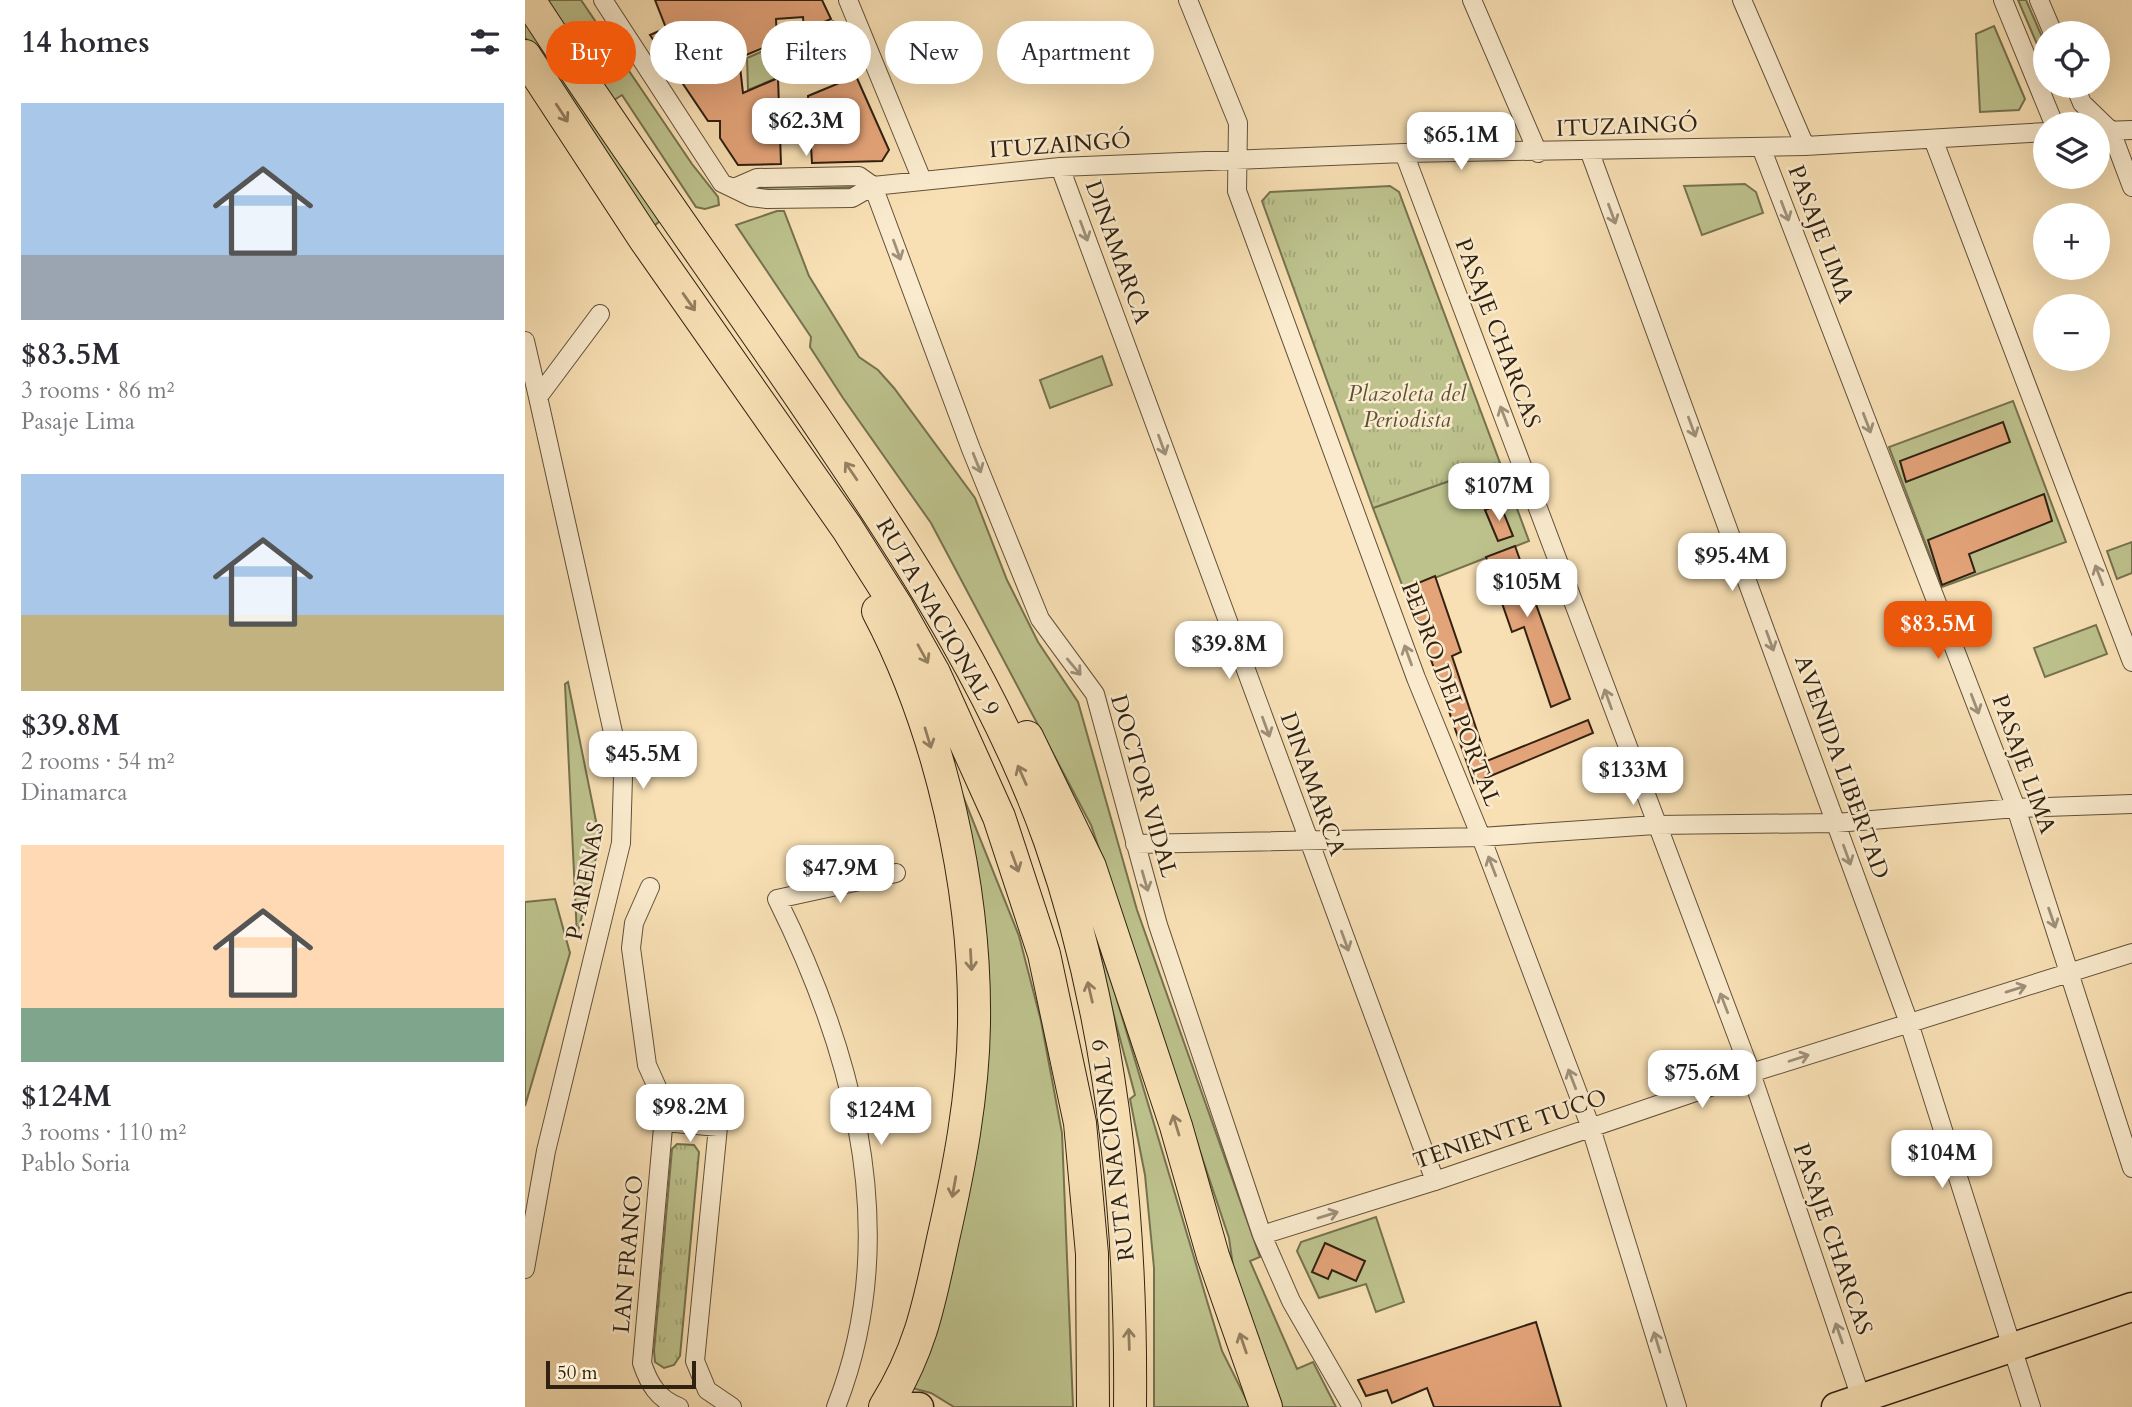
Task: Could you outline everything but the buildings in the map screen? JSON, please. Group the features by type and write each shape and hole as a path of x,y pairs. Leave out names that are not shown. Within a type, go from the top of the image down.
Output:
{"highway":[{"name":"RUTA NACIONAL 9","path":"529,0 882,517 959,644 1000,727 1048,837 1067,894 1104,1058 1113,1114 1127,1250 1130,1407"},
{"name":"RUTA NACIONAL 9","path":"525,56 652,249 796,454 890,596 934,673 999,817 1044,954 1080,1123 1092,1254 1093,1407"},
{"path":"796,454 882,619 907,675 946,803 968,919 974,1024 962,1141 924,1327 905,1375 885,1407"},
{"path":"882,517 938,584 996,676 1090,867 1176,1126 1213,1256 1266,1407"}],"main road":[{"path":"1849,1402 2132,1307"},
{"path":"897,1407 919,1407"}],"street":[{"name":"ITUZAINGÓ","path":"603,0 722,183 751,197 852,198 873,186 1060,167 1404,153 1538,153 1805,146 2033,133"},
{"path":"848,0 922,180"},
{"name":"PEDRO DEL PORTAL","path":"1188,0 1238,123 1240,159 1237,191 1416,678 1481,837 1591,1128 1677,1407"},
{"path":"1472,0 1538,153"},
{"name":"PASAJE LIMA","path":"1742,0 1805,146"},
{"path":"2003,0 2049,112"},
{"path":"2039,0 2048,21"},
{"path":"2110,131 2132,130"},
{"path":"1933,139 2132,662"},
{"path":"2110,143 2132,187"},
{"name":"PASAJE LIMA","path":"1761,147 2016,808 2132,1168"},
{"name":"AVENIDA LIBERTAD","path":"1589,150 1909,1023 2031,1407"},
{"name":"PASAJE CHARCAS","path":"1404,153 1655,825 1751,1073 1849,1402"},
{"name":"DINAMARCA","path":"1060,167 1435,1181"},
{"name":"DOCTOR VIDAL","path":"873,186 971,449 1040,619 1095,694 1135,844 1178,987 1262,1235 1291,1301 1352,1407"},
{"path":"538,397 600,314"},
{"name":"P. ARENAS","path":"525,341 623,777 624,808 621,844 546,1151 525,1269"},
{"path":"1135,844 1481,837 1655,825 1836,823 2016,808 2132,804"},
{"path":"836,1407 856,1353 860,1326 868,1247 868,1191 850,1093 834,1038 800,949 777,899 896,873"},
{"name":"LAN FRANCO","path":"650,887 634,923 631,948 646,1065 665,1105 642,1363 649,1384 665,1400 679,1407"},
{"name":"TENIENTE TUCO","path":"1262,1235 1435,1181 1751,1073 2132,953"},
{"path":"664,1122 719,1127 695,1361 707,1390 732,1407"}],"green space":[{"path":"544,0 581,0 595,21 558,21"},
{"path":"2018,0 2026,0 2035,21 2033,21 2033,35"},
{"path":"525,22 546,53 546,68 525,37"},
{"path":"1994,26 2025,99 2019,110 1980,112 1976,34"},
{"path":"761,52 762,84 748,90 747,58"},
{"path":"636,81 692,164 718,197 719,205 705,209 696,207 622,95 611,102 599,84 636,84"},
{"path":"557,84 568,84 661,220 654,226"},
{"path":"856,184 856,187 758,191 757,188"},
{"path":"1745,184 1756,192 1763,213 1702,235 1684,186"},
{"name":"Plazoleta del Periodista","path":"1390,186 1399,192 1500,463 1373,508 1262,201 1270,192"},
{"path":"784,211 809,276 859,357 878,370 894,388 975,498 1007,580 1038,642 1078,702 1137,910 1260,1257 1250,1261 1297,1369 1313,1362 1336,1407 1279,1407 1234,1273 1229,1238 1091,825 931,523 843,398 810,347 811,337 736,225"},
{"path":"1102,356 1112,385 1050,408 1040,380"},
{"path":"2013,401 2066,542 1942,587 1889,447"},
{"path":"1500,463 1529,541 1404,590 1373,508"},
{"path":"2132,542 2132,573 2117,579 2107,551"},
{"path":"2096,625 2107,654 2045,677 2034,648"},
{"path":"568,682 600,841 577,936 565,684"},
{"path":"949,761 1019,936 1041,1021 1062,1133 1073,1407 954,1407 931,1393 908,1387 973,1136"},
{"path":"555,899 570,953 525,1106 525,902"},
{"path":"1083,900 1114,990 1222,1351 1250,1407 1154,1407 1154,1268 1145,1175 1130,1099 1135,1095"},
{"path":"677,1144 694,1145 699,1152 680,1356 674,1365 664,1368 655,1362 654,1351 672,1149"},
{"path":"1376,1217 1404,1302 1376,1312 1366,1284 1319,1298 1297,1251 1301,1242"}]}
